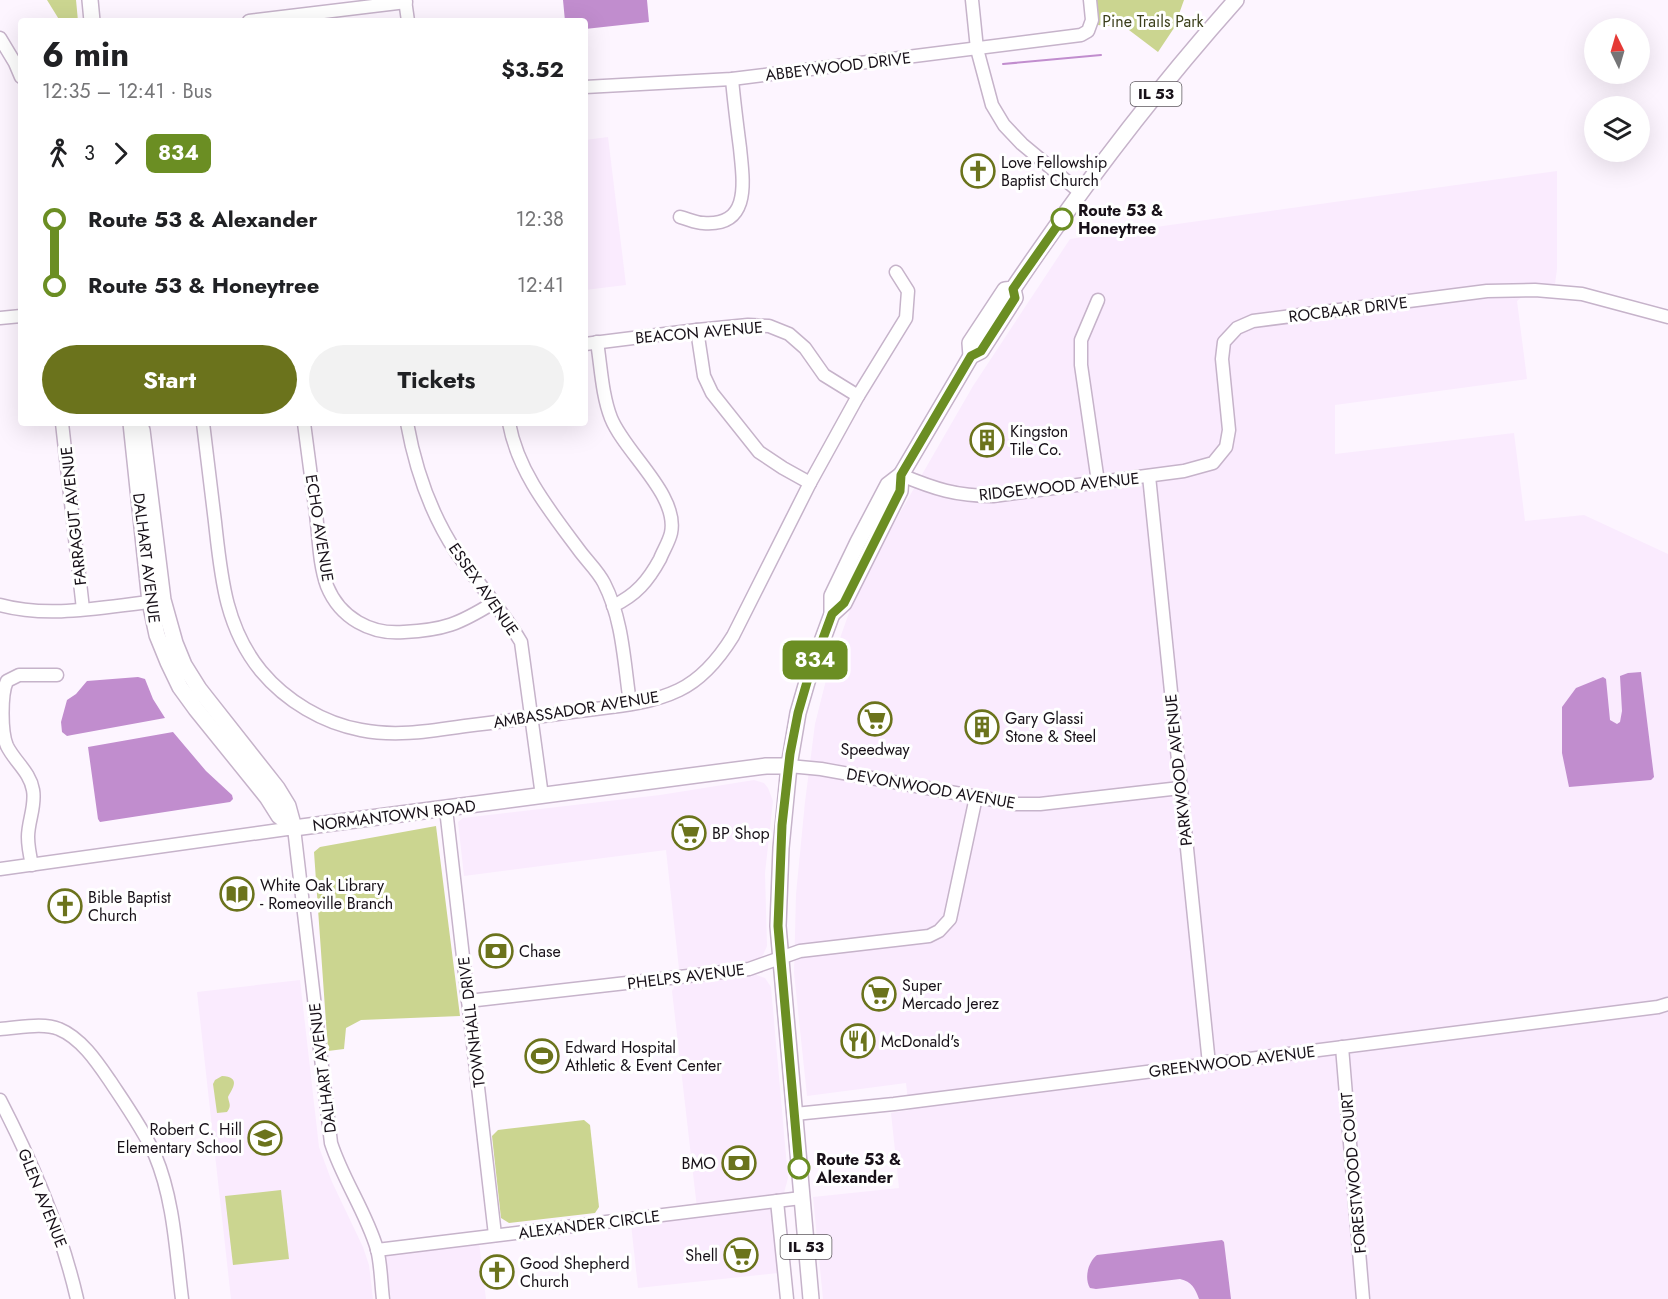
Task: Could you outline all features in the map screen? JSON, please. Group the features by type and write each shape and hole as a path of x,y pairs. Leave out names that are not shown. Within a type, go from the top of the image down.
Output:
{"main road":[{"path":"90,0 92,18"},
{"name":"IL 53","path":"811,1299 778,926 779,878 789,765 798,713 807,682 832,614 844,603 900,491 901,475 971,356 981,351 1015,298 1013,289 1081,193 1158,92 1236,0"},
{"name":"DALHART AVENUE","path":"131,426 157,601 184,664 199,689 277,788 288,806 294,828"},
{"name":"DALHART AVENUE","path":"141,426 157,601"},
{"name":"NORMANTOWN ROAD","path":"294,828 758,767 789,765"}],"street":[{"path":"972,0 977,49 992,105 1004,125 1022,144 1081,193"},
{"name":"ABBEYWOOD DRIVE","path":"588,87 732,79 1081,35 1088,31 1092,20 1089,0"},
{"path":"273,18 406,1 408,18"},
{"path":"0,38 18,70"},
{"path":"681,217 703,223 721,222 735,213 743,197 732,79"},
{"name":"AMBASSADOR AVENUE","path":"203,426 222,585 228,609 244,647 273,684 298,704 327,720 359,730 407,734 651,700 680,690 702,675 722,654 810,483 858,396 906,318 908,291 896,272"},
{"name":"ROCBAAR DRIVE","path":"1149,476 1204,467 1213,463 1226,447 1229,430 1222,359 1224,342 1238,328 1253,321 1486,291 1535,290 1582,294 1668,317"},
{"path":"1098,300 1081,340 1081,365 1098,482"},
{"path":"0,318 18,316"},
{"name":"BEACON AVENUE","path":"591,343 748,325 770,326 789,334 806,348 824,375 858,396"},
{"path":"697,330 704,376 712,393 759,452 810,483"},
{"path":"591,343 611,418 622,439 664,499 670,512 671,523 670,534 648,580 634,594 613,606"},
{"name":"FARRAGUT AVENUE","path":"62,426 83,609"},
{"name":"ECHO AVENUE","path":"304,426 322,560 327,586 339,606 355,621 366,627 395,633 452,626 493,603"},
{"name":"ESSEX AVENUE","path":"408,426 424,487 437,517 454,549 521,642 542,796"},
{"path":"509,426 510,433 536,490 603,582 613,606 621,641 630,703"},
{"name":"RIDGEWOOD AVENUE","path":"901,475 938,490 967,496 993,496 1149,476"},
{"name":"PARKWOOD AVENUE","path":"1149,476 1209,1064"},
{"path":"0,606 34,612 157,601"},
{"path":"32,865 28,837 34,800 33,791 30,780 5,740 4,691 7,681 19,675 57,675"},
{"name":"DEVONWOOD AVENUE","path":"789,765 1017,804 1040,804 1180,788"},
{"name":"PHELPS AVENUE","path":"468,1000 749,969 800,951 929,936 945,926 954,908 976,797"},
{"name":"TOWNHALL DRIVE","path":"446,809 495,1235"},
{"name":"NORMANTOWN ROAD","path":"0,869 294,828"},
{"name":"DALHART AVENUE","path":"294,828 331,1143 339,1167 369,1228 377,1250 383,1299"},
{"name":"GREENWOOD AVENUE","path":"795,1114 894,1104 1648,1009 1668,1004"},
{"path":"0,1029 38,1026 58,1028 78,1041 116,1089 136,1119 155,1156 168,1198 182,1299"},
{"name":"FORESTWOOD COURT","path":"1342,1047 1363,1299"},
{"name":"GLEN AVENUE","path":"0,1100 48,1203 77,1299"},
{"name":"ALEXANDER CIRCLE","path":"377,1250 801,1198"},
{"path":"777,1201 786,1299"}],"shaded area":[{"path":"563,0 647,0 649,22 588,29 588,18 565,18"},
{"path":"608,137 626,285 588,290 588,140"},
{"path":"1557,171 1557,269 1553,299 1523,296 1517,301 1527,379 1335,405 1335,454 1514,433 1525,521 1584,515 1668,554 1668,1299 823,1299 813,1197 899,1188 891,1113 909,1110 906,1083 807,1096 794,973 796,894 815,724 828,672 850,610 890,530 973,386 1070,239"},
{"path":"1641,672 1654,777 1651,780 1569,787 1562,753 1562,707 1576,688 1603,677 1606,679 1610,720 1617,724 1620,722 1622,711 1620,676"},
{"path":"138,677 145,679 153,699 165,718 67,736 62,732 61,722 67,700 76,694 87,681"},
{"path":"173,732 206,771 232,795 233,799 230,802 100,822 88,747"},
{"path":"754,780 764,783 773,801 765,873 767,946 763,955 756,960 679,969 666,850 464,876 458,822 463,818 660,795"},
{"path":"754,974 765,978 771,987 788,1178 784,1193 778,1199 697,1208 672,991 675,985 680,983"},
{"name":"Robert C. Hill Elementary School","path":"300,980 319,1147 332,1182 363,1247 369,1265 373,1299 231,1299 197,992"},
{"path":"772,1208 778,1273 638,1288 631,1224"},
{"path":"1222,1240 1231,1299 1199,1299 1193,1286 1180,1279 1096,1289 1090,1288 1088,1284 1088,1270 1097,1255"},
{"path":"479,1242 486,1299 391,1299 385,1254"}],"green space":[{"path":"47,0 76,0 78,18 58,18"},
{"name":"Pine Trails Park","path":"1096,0 1184,0 1174,28 1158,52 1125,27 1097,25"},
{"path":"436,826 460,1016 361,1020 346,1028 344,1049 328,1051 314,852 320,847"},
{"path":"222,1076 232,1078 234,1084 228,1097 229,1110 217,1113 213,1084"},
{"path":"584,1120 590,1125 599,1207 595,1213 509,1223 501,1218 492,1136 498,1130"},
{"path":"281,1190 289,1259 233,1265 225,1196"}],"waterway":[{"path":"1003,64 1101,55"}],"bus line":[{"name":"834","path":"799,1168 778,926 782,825 790,754 798,713 832,614 844,603 900,491 901,475 971,356 981,351 1015,298 1013,289 1062,219"}],"place":[{"name":"Love Fellowship Baptist Church","path":"978,171"},
{"name":"Route 53 & Honeytree","path":"1062,219"},
{"name":"Kingston Tile Co.","path":"987,440"},
{"name":"Speedway","path":"875,719"},
{"name":"Gary Glassi Stone & Steel","path":"982,727"},
{"name":"BP Shop","path":"689,833"},
{"name":"White Oak Library - Romeoville Branch","path":"237,894"},
{"name":"Bible Baptist Church","path":"65,906"},
{"name":"Chase","path":"496,951"},
{"name":"Super Mercado Jerez","path":"879,994"},
{"name":"McDonald's","path":"858,1041"},
{"name":"Edward Hospital Athletic & Event Center","path":"542,1056"},
{"name":"Robert C. Hill Elementary School","path":"265,1138"},
{"name":"BMO","path":"739,1163"},
{"name":"Route 53 & Alexander","path":"799,1168"},
{"name":"Shell","path":"741,1255"},
{"name":"Good Shepherd Church","path":"497,1272"}]}
